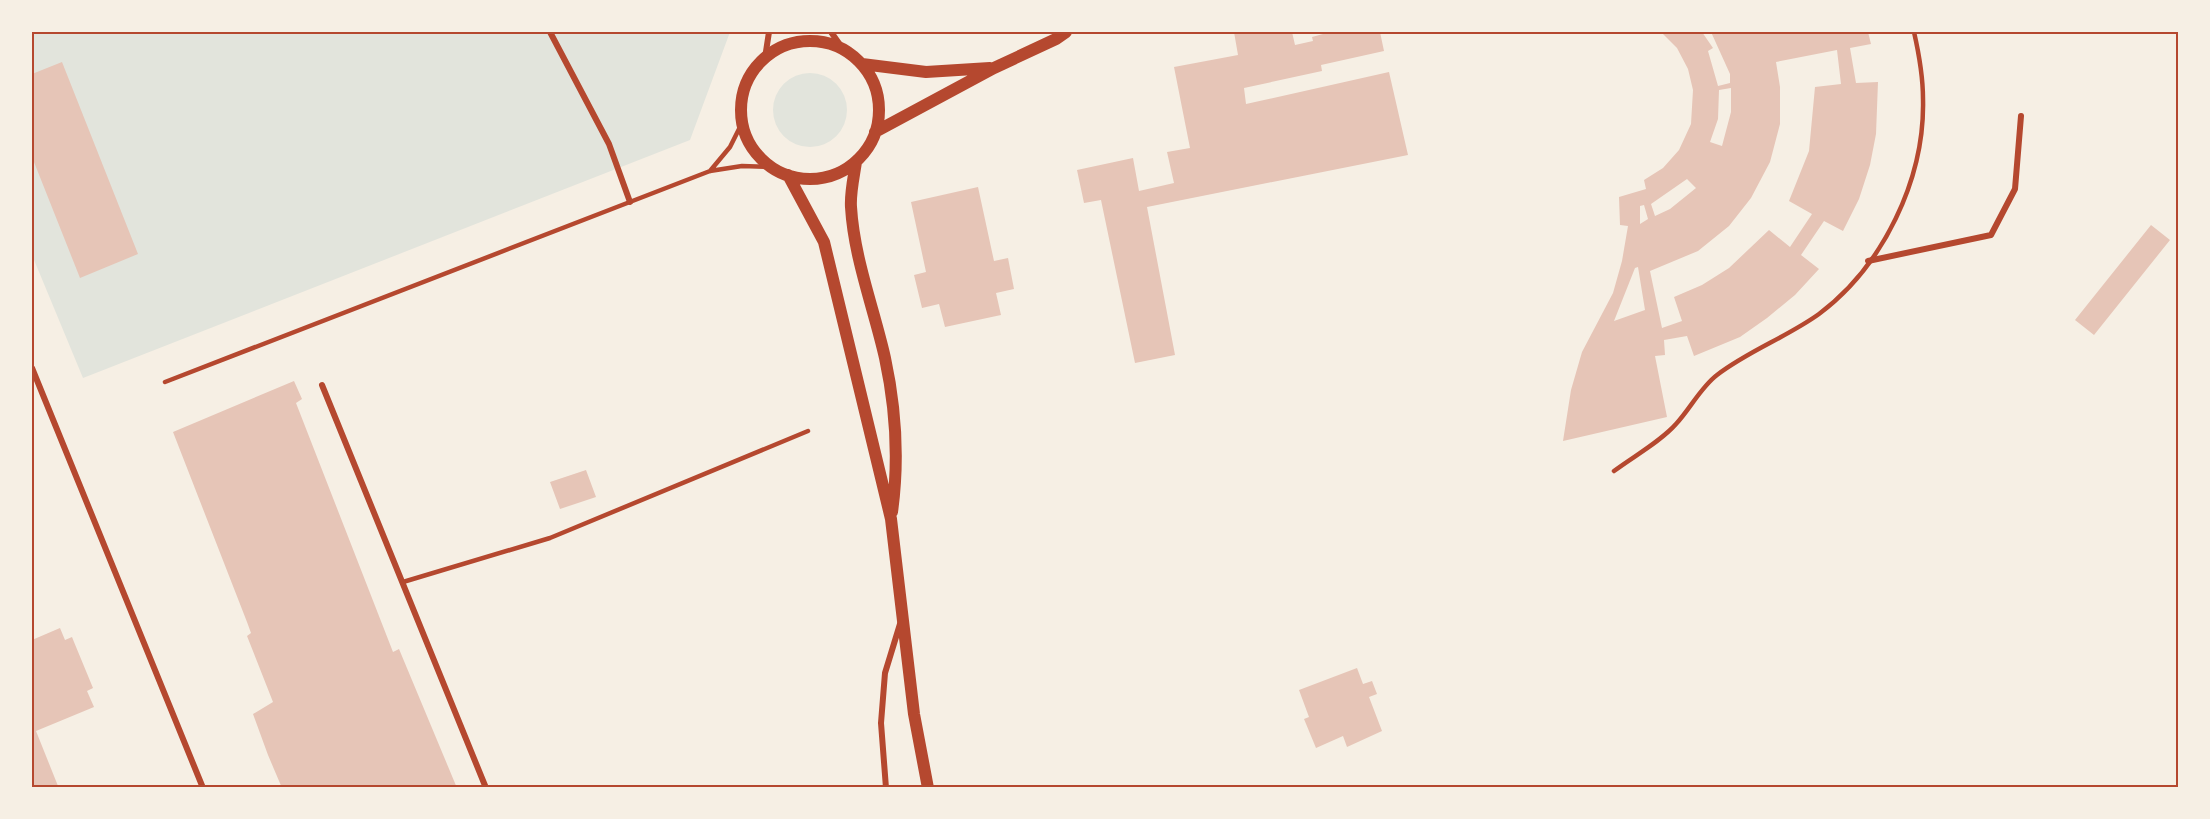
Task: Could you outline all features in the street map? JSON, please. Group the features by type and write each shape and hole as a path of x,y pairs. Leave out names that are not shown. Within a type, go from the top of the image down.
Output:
{"main road":[{"path":"875,132 1066,32"},
{"path":"803,41 828,43 843,49 862,64 872,79 878,96 879,114 875,132 856,162 841,172 824,178 806,179 788,175 772,167 758,156 742,123 741,105 744,87 753,71 778,48 803,41"},
{"path":"862,64 926,72 994,68"},
{"path":"856,162 851,206 855,234 886,360 894,412 897,474 891,519"},
{"path":"788,175 825,242 891,519 901,621 914,714 928,788"}],"street":[{"path":"550,32 609,144 630,202"},
{"path":"765,58 769,32"},
{"path":"831,32 843,49"},
{"path":"1868,261 1991,235 2015,189 2021,116"},
{"path":"32,368 203,788"},
{"path":"322,385 486,788"},
{"path":"886,788 881,723 885,673 901,621"}],"lane":[{"path":"1614,471 1674,426 1715,376 1819,313 1854,280 1883,241 1903,206 1919,143 1923,101 1920,61 1914,32"},
{"path":"711,171 730,147 742,123"},
{"path":"165,382 711,171 742,166 772,167"},
{"path":"403,582 550,538 808,431"}],"shaded area":[{"path":"32,32 730,32 690,140 83,378 32,255"},
{"path":"810,73 824,76 836,84 844,96 847,110 844,124 836,136 824,144 810,147 796,144 784,136 776,124 773,110 776,96 784,84 796,76"}],"building":[{"path":"1234,32 1292,32 1295,45 1313,41 1312,37 1323,34 1322,32 1380,32 1384,51 1321,65 1322,71 1244,88 1246,104 1389,72 1408,155 1147,207 1175,355 1135,363 1101,200 1084,203 1077,170 1133,158 1139,191 1174,183 1167,152 1190,148 1174,67 1238,55"},
{"path":"1661,32 1694,32 1696,34 1702,32 1713,48 1708,51 1718,86 1730,83 1730,74 1711,32 1868,32 1871,44 1850,48 1856,83 1878,82 1876,134 1870,165 1859,199 1843,231 1824,221 1801,255 1819,269 1795,295 1740,337 1694,356 1687,336 1664,340 1665,355 1655,356 1667,417 1563,441 1571,390 1582,352 1613,293 1622,261 1628,226 1620,225 1619,197 1646,189 1644,180 1663,168 1679,150 1691,124 1693,90 1688,69 1677,48","holes":["1837,50 1841,84 1815,87 1809,151 1789,201 1812,214 1790,247 1769,230 1729,268 1702,285 1674,297 1682,321 1662,328 1650,271 1698,251 1729,226 1751,198 1770,162 1780,124 1780,87 1776,62","1731,88 1731,112 1722,146 1710,142 1718,119 1719,90","1687,179 1696,188 1670,209 1655,216 1651,204","1644,205 1648,219 1640,224 1640,206","1638,267 1645,310 1614,321 1635,268"]},
{"path":"62,62 138,254 80,278 32,157 32,74"},
{"path":"978,187 994,261 1008,258 1014,289 996,293 1001,315 945,327 939,304 922,308 914,275 926,272 911,202"},
{"path":"2151,225 2170,240 2094,335 2075,320"},
{"path":"294,381 302,399 296,403 393,652 399,649 457,788 282,788 268,755 253,714 273,702 247,636 251,633 247,622 173,432"},
{"path":"586,470 596,497 560,509 550,482"},
{"path":"60,628 65,640 72,637 93,688 87,691 94,707 36,731 58,786 32,788 32,640"},
{"path":"1357,668 1363,684 1372,681 1377,694 1369,697 1382,731 1347,747 1343,736 1316,748 1304,719 1309,717 1299,690"}]}
